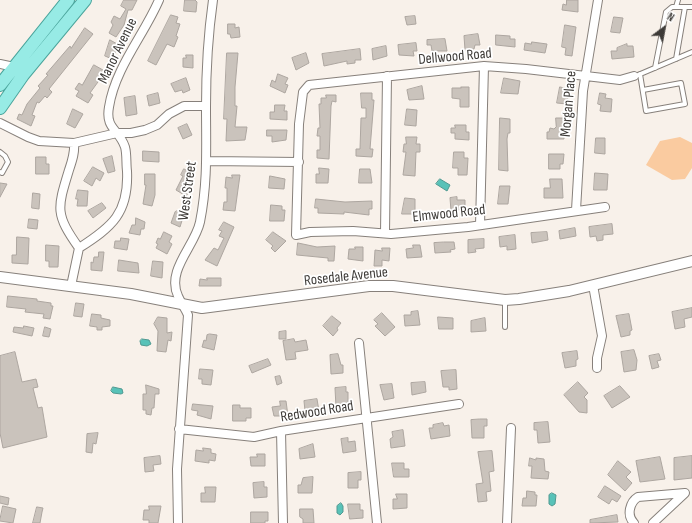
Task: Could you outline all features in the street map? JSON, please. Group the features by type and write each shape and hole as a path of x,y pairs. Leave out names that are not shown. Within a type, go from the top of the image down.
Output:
{"main road":[{"path":"0,85 68,0"},
{"path":"0,108 24,75 85,0"}],"street":[{"name":"Manor Avenue","path":"79,248 94,238 111,223 125,204 127,182 125,148 117,133 108,122 109,107 112,94 122,70 159,0"},
{"name":"West Street","path":"178,523 177,469 188,315 178,295 177,272 200,224 208,161 206,106 210,18 213,0"},
{"name":"Morgan Place","path":"576,210 585,77 598,0"},
{"path":"0,64 14,67 24,75"},
{"path":"480,225 484,66"},
{"name":"Dellwood Road","path":"299,162 299,124 305,89 309,85 484,66 526,69 620,80 637,75"},
{"path":"385,233 387,76"},
{"path":"0,122 28,137 39,141 74,143 117,133 131,133 157,125 169,114 184,106 206,106"},
{"path":"71,286 79,248 62,222 59,212 63,190 74,157 74,143"},
{"path":"208,161 299,162"},
{"name":"Elmwood Road","path":"299,162 296,235 310,232 353,231 385,233 480,225 605,207"},
{"name":"Rosedale Avenue","path":"0,277 131,294 202,308 284,299 369,286 393,286 505,300 569,291 692,260"},
{"path":"593,285 602,336 597,358 597,368"},
{"path":"359,343 368,418 376,523"},
{"name":"Redwood Road","path":"179,429 254,437 281,431 459,404"},
{"path":"507,523 511,428"},
{"path":"281,431 283,523"},
{"path":"634,523 629,515 630,508 635,499 638,497 689,493"},
{"path":"653,523 689,493"}],"lane":[{"path":"676,7 678,0"},
{"path":"655,68 666,12 676,7 692,7"},
{"path":"676,59 685,7"},
{"path":"643,90 681,83 685,104 646,111 643,90 637,75 692,52"},
{"path":"0,152 5,156 8,162 1,173"},
{"path":"505,300 505,327"}],"shaded area":[{"path":"680,137 692,143 692,168 685,179 672,180 646,165 660,141"}],"water":[{"path":"440,179 450,185 447,191 436,184"},
{"path":"142,339 149,340 151,344 147,346 141,345 140,341"},
{"path":"113,387 122,389 123,393 113,393 111,391"},
{"path":"552,493 556,495 555,504 552,506 549,504 549,495"},
{"path":"341,503 343,506 343,512 340,515 337,513 337,506"}],"building":[{"path":"124,0 137,0 132,10 128,10 124,25 116,37 109,33 113,25 111,22 114,16 120,19 126,9 121,6"},
{"path":"185,0 195,0 197,2 196,12 184,11"},
{"path":"567,0 578,0 578,12 562,10 563,4 566,5"},
{"path":"171,15 178,17 176,23 180,24 176,36 178,37 174,47 167,44 156,65 148,61"},
{"path":"415,16 416,24 407,25 405,17"},
{"path":"614,17 623,18 620,33 611,32"},
{"path":"228,24 235,24 235,28 239,27 240,37 231,38 230,34 228,34"},
{"path":"565,25 576,27 572,56 565,55 566,48 562,47"},
{"path":"85,28 93,34 49,89 52,92 47,98 45,96 39,103 37,102 32,115 35,116 31,126 17,119 19,114 22,115 27,104 40,88 38,86 48,75 46,74 70,46 71,48"},
{"path":"478,34 480,45 475,45 474,49 465,50 464,36"},
{"path":"496,35 510,36 510,39 515,39 515,47 496,45"},
{"path":"445,39 447,51 432,51 431,45 427,45 427,40"},
{"path":"110,40 119,45 112,59 105,56"},
{"path":"532,42 547,44 545,53 524,50 525,43 531,44"},
{"path":"416,43 417,51 413,51 414,56 399,55 398,45"},
{"path":"627,44 627,46 633,46 634,57 612,59 611,51 617,51 617,48"},
{"path":"386,46 387,56 373,60 372,49"},
{"path":"360,49 361,60 355,60 355,63 347,64 347,61 324,66 322,54"},
{"path":"227,53 238,53 235,87 235,106 237,106 235,127 247,127 245,140 226,141 227,119 224,119"},
{"path":"306,53 309,63 296,70 292,58"},
{"path":"186,55 193,55 193,68 183,67 183,58 186,58"},
{"path":"94,65 103,70 100,74 103,75 90,93 93,95 88,103 76,96 79,91 75,89 79,83 82,85"},
{"path":"278,74 288,78 285,84 288,85 285,93 270,86 272,80 275,82"},
{"path":"186,78 190,90 183,93 182,90 175,92 171,84"},
{"path":"504,78 520,81 518,94 501,93"},
{"path":"422,86 424,99 409,100 407,90"},
{"path":"469,87 469,107 460,107 460,99 452,98 452,88"},
{"path":"560,87 569,89 567,104 557,103"},
{"path":"158,93 160,103 149,106 147,96"},
{"path":"361,93 372,93 372,100 374,100 370,149 373,149 372,157 356,156 356,149 360,149 361,118 366,118 366,108 362,108"},
{"path":"600,93 606,94 605,98 612,99 611,112 600,111 601,105 598,104"},
{"path":"326,95 336,95 336,102 332,101 331,106 329,159 317,158 317,150 320,150 320,136 317,136 318,128 320,128 319,104 321,104 321,98 326,98"},
{"path":"135,96 137,114 126,116 124,98"},
{"path":"275,105 285,105 284,111 287,111 287,120 270,119 270,112 274,112"},
{"path":"73,109 83,114 75,128 67,124"},
{"path":"407,109 417,110 416,126 405,125"},
{"path":"500,118 510,119 510,133 508,133 507,139 508,171 499,170"},
{"path":"556,118 564,118 564,139 547,139 547,132 549,132 550,128 554,129 556,127"},
{"path":"187,124 192,135 183,139 178,128"},
{"path":"455,125 466,125 466,132 469,132 469,140 455,139 455,133 451,133 451,128 455,128"},
{"path":"267,130 287,130 286,140 272,142 272,136 267,136"},
{"path":"406,137 417,137 416,144 420,144 420,152 416,152 415,176 403,175 406,152 403,152 404,144 406,144"},
{"path":"596,138 605,138 605,154 595,153"},
{"path":"143,151 159,152 159,162 143,161"},
{"path":"454,152 464,152 464,158 468,158 467,175 458,175 458,168 453,168"},
{"path":"549,154 564,154 563,164 560,164 560,169 549,169"},
{"path":"112,156 115,171 108,173 103,159"},
{"path":"36,157 46,157 46,164 49,164 49,174 36,174"},
{"path":"93,167 104,173 100,181 96,178 92,186 84,181"},
{"path":"319,168 329,169 328,183 316,183 316,174 319,174"},
{"path":"184,169 191,172 187,178 191,180 188,185 191,189 186,196 176,190 183,176 181,175"},
{"path":"360,169 370,169 372,183 359,183"},
{"path":"595,173 608,174 607,190 594,190"},
{"path":"145,174 155,174 155,195 152,206 143,204 146,185"},
{"path":"232,175 240,175 235,211 223,210 224,202 227,202 227,188 225,188 226,177 232,178"},
{"path":"270,176 285,179 284,189 269,188"},
{"path":"550,179 562,179 563,198 544,198 544,188 550,188"},
{"path":"0,183 7,184 0,197"},
{"path":"500,186 510,186 508,204 498,204"},
{"path":"78,190 88,191 87,206 77,206 78,199 76,199"},
{"path":"33,193 40,194 39,209 32,208"},
{"path":"457,197 457,200 465,200 465,209 451,211 450,198"},
{"path":"405,198 415,199 415,214 402,214"},
{"path":"316,199 345,202 372,201 372,209 369,209 369,215 344,212 344,214 318,213 318,208 315,208"},
{"path":"102,203 106,208 93,218 88,211"},
{"path":"271,205 282,206 282,210 285,210 284,221 270,221"},
{"path":"177,211 184,214 180,227 171,223 175,212"},
{"path":"136,218 145,222 144,229 141,229 140,235 129,233 132,225 135,225"},
{"path":"29,219 38,220 37,229 28,228"},
{"path":"224,222 234,227 217,266 205,260 214,248 218,250 224,238 219,236 222,231 219,230"},
{"path":"612,224 613,234 603,235 603,240 597,241 596,236 590,237 589,227"},
{"path":"575,228 576,236 560,239 559,231"},
{"path":"164,232 172,236 169,242 172,244 167,254 156,248 158,238 160,239"},
{"path":"273,232 286,241 275,252 271,248 273,246 266,240"},
{"path":"547,232 548,240 532,243 531,233"},
{"path":"515,235 516,249 507,250 507,246 500,247 499,237"},
{"path":"17,237 29,238 28,264 12,263 12,255 16,255"},
{"path":"121,238 129,239 127,250 114,248 115,241 120,241"},
{"path":"484,239 484,248 475,249 476,252 468,253 468,240"},
{"path":"454,242 455,249 450,250 451,252 435,253 434,243"},
{"path":"298,243 317,247 335,246 334,261 328,261 328,258 297,255"},
{"path":"46,245 59,246 58,267 49,267 49,261 46,261"},
{"path":"413,245 420,245 422,257 407,258 406,249 413,248"},
{"path":"355,247 363,247 363,261 348,259 349,249 355,249"},
{"path":"382,248 390,248 389,261 382,260 382,266 374,266 375,250 382,251"},
{"path":"99,252 104,252 102,271 91,270 91,262 93,263 94,257 98,257"},
{"path":"119,260 138,263 139,273 118,271"},
{"path":"153,261 163,262 162,278 151,276"},
{"path":"207,278 221,278 221,286 199,286 200,279 207,280"},
{"path":"8,296 37,299 37,301 51,303 51,306 53,306 50,319 43,318 44,314 25,312 26,309 7,307"},
{"path":"76,303 84,304 82,317 74,316"},
{"path":"692,308 692,317 684,319 685,327 675,329 672,312"},
{"path":"418,311 420,325 405,326 404,315 411,315 411,312"},
{"path":"382,313 395,327 385,336 375,326 378,324 374,320"},
{"path":"92,314 101,315 101,318 110,320 110,326 102,327 102,330 97,330 97,327 90,326"},
{"path":"629,314 632,330 630,331 630,335 621,337 616,316"},
{"path":"332,316 341,323 333,336 323,326"},
{"path":"158,317 167,318 167,333 172,332 171,341 168,340 166,352 157,351 158,331 154,324"},
{"path":"438,317 453,318 453,329 439,329"},
{"path":"485,318 486,331 471,332 471,321"},
{"path":"24,326 34,328 32,336 13,332 14,327 23,328"},
{"path":"45,327 51,329 49,337 43,336"},
{"path":"286,331 286,339 279,339 279,332"},
{"path":"207,335 217,335 214,350 202,347 204,340 206,341"},
{"path":"294,339 295,342 306,340 308,350 295,352 296,359 286,360 283,341"},
{"path":"634,350 637,360 636,370 624,372 621,352"},
{"path":"577,351 578,359 576,360 576,366 565,368 562,353"},
{"path":"15,352 22,382 36,379 38,387 33,388 38,408 42,407 47,437 3,448 0,433 0,356"},
{"path":"338,354 341,365 343,365 343,373 331,374 330,355"},
{"path":"659,354 661,360 657,361 659,367 652,369 649,356"},
{"path":"268,359 271,365 252,373 249,366"},
{"path":"200,369 213,370 211,385 202,384 202,379 199,379"},
{"path":"456,370 457,389 449,390 449,387 443,387 441,371"},
{"path":"280,376 282,383 277,385 275,377"},
{"path":"425,382 426,392 412,395 411,383"},
{"path":"578,382 588,393 584,397 587,400 587,413 579,412 564,395"},
{"path":"392,384 394,398 384,400 380,385"},
{"path":"146,385 159,389 159,394 155,394 154,408 152,408 151,415 146,414 146,410 143,410 143,394 146,394"},
{"path":"620,386 630,397 612,408 604,396"},
{"path":"346,387 346,392 348,392 348,406 336,407 335,388"},
{"path":"317,399 319,411 305,411 304,401"},
{"path":"280,401 286,401 288,416 274,416 272,407 280,406"},
{"path":"193,404 213,406 211,419 197,415 198,411 192,410"},
{"path":"233,405 240,405 240,408 251,408 251,418 246,418 246,421 233,421"},
{"path":"487,419 487,426 484,426 484,438 472,438 471,420"},
{"path":"548,422 550,442 538,443 537,430 534,430 534,423"},
{"path":"443,423 444,426 449,425 450,436 431,439 429,428 433,428 433,425"},
{"path":"403,430 405,446 391,448 390,439 393,437 392,432"},
{"path":"98,433 96,444 93,443 92,453 86,452 87,434"},
{"path":"348,438 348,442 355,441 356,451 343,453 341,439"},
{"path":"313,444 315,457 300,459 299,449"},
{"path":"203,448 211,449 211,453 216,454 215,461 209,460 209,463 195,461 196,450 203,451"},
{"path":"492,451 494,471 489,472 491,491 486,492 487,501 478,502 476,484 483,483 478,452"},
{"path":"257,454 265,454 265,466 251,466 250,457 257,457"},
{"path":"160,456 161,464 153,465 154,471 145,472 144,458"},
{"path":"692,456 692,478 674,480 674,458"},
{"path":"660,457 665,479 640,482 636,461"},
{"path":"530,458 536,460 536,458 544,459 545,471 549,472 548,479 531,478 532,466 529,466"},
{"path":"618,461 631,472 626,477 632,483 625,491 608,475"},
{"path":"392,463 404,463 404,469 409,469 409,477 394,477"},
{"path":"361,472 361,480 358,480 358,488 348,488 348,473"},
{"path":"313,477 312,493 298,493 298,485 301,485 303,478"},
{"path":"264,482 264,487 267,487 267,497 254,498 253,483"},
{"path":"605,486 621,496 617,502 612,499 609,504 598,497"},
{"path":"205,487 216,487 215,502 201,502 201,493 205,493"},
{"path":"527,491 535,492 535,495 537,495 536,506 522,506 523,498 526,498"},
{"path":"396,494 407,494 407,508 393,509 393,499 397,499"},
{"path":"0,496 9,498 8,505 0,503"},
{"path":"348,504 360,504 360,510 363,510 363,518 350,519"},
{"path":"3,506 16,509 13,523 0,521"},
{"path":"149,506 161,506 158,523 149,523 149,520 143,520 144,510 149,510"},
{"path":"37,507 43,508 40,523 33,523"},
{"path":"300,509 313,509 314,523 303,523 303,519 300,517"},
{"path":"251,512 268,512 268,521 265,521 265,523 251,523"},
{"path":"617,515 618,522 590,523 590,520"}]}
